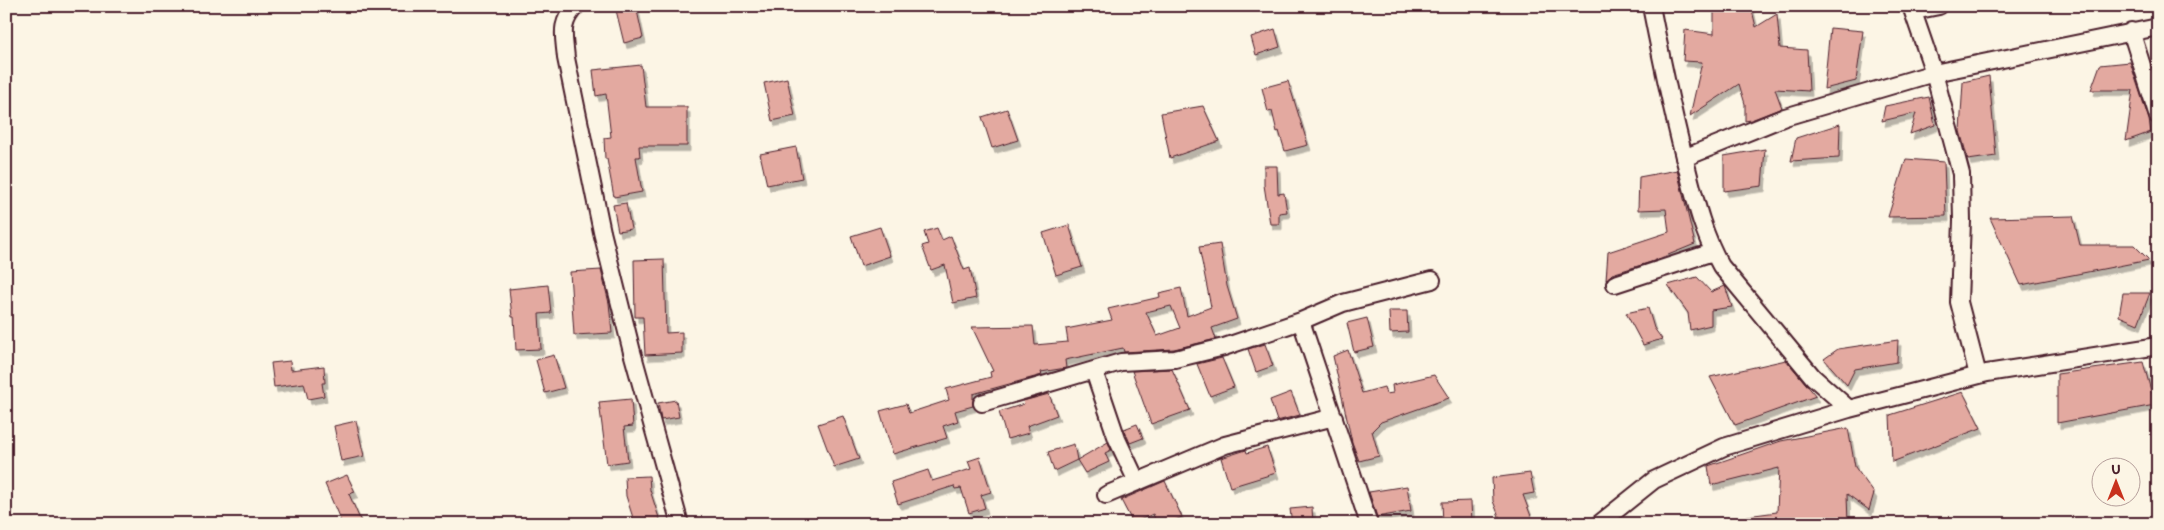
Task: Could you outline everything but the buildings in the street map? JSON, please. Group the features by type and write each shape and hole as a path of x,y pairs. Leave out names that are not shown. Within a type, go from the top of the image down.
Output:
{"street":[{"path":"576,6 565,17 563,32 566,58 602,232 632,352 680,524"},
{"path":"1650,6 1684,158 1704,231 1713,252 1721,266 1813,377 1849,409"},
{"path":"1939,6 1912,9 1934,73 1961,174 1962,221 1959,302 1978,375"},
{"path":"1684,158 1785,117 1934,73 2131,31 2158,27"},
{"path":"2131,31 2158,116"},
{"path":"1615,284 1713,252"},
{"path":"982,402 1121,362 1185,356 1224,347 1301,321 1343,303 1432,280"},
{"path":"1301,321 1370,524"},
{"path":"1599,524 1654,480 1724,447 1849,409 1978,375 2158,346"},
{"path":"1094,371 1111,423 1137,482"},
{"path":"1106,494 1225,444 1334,417"}]}
